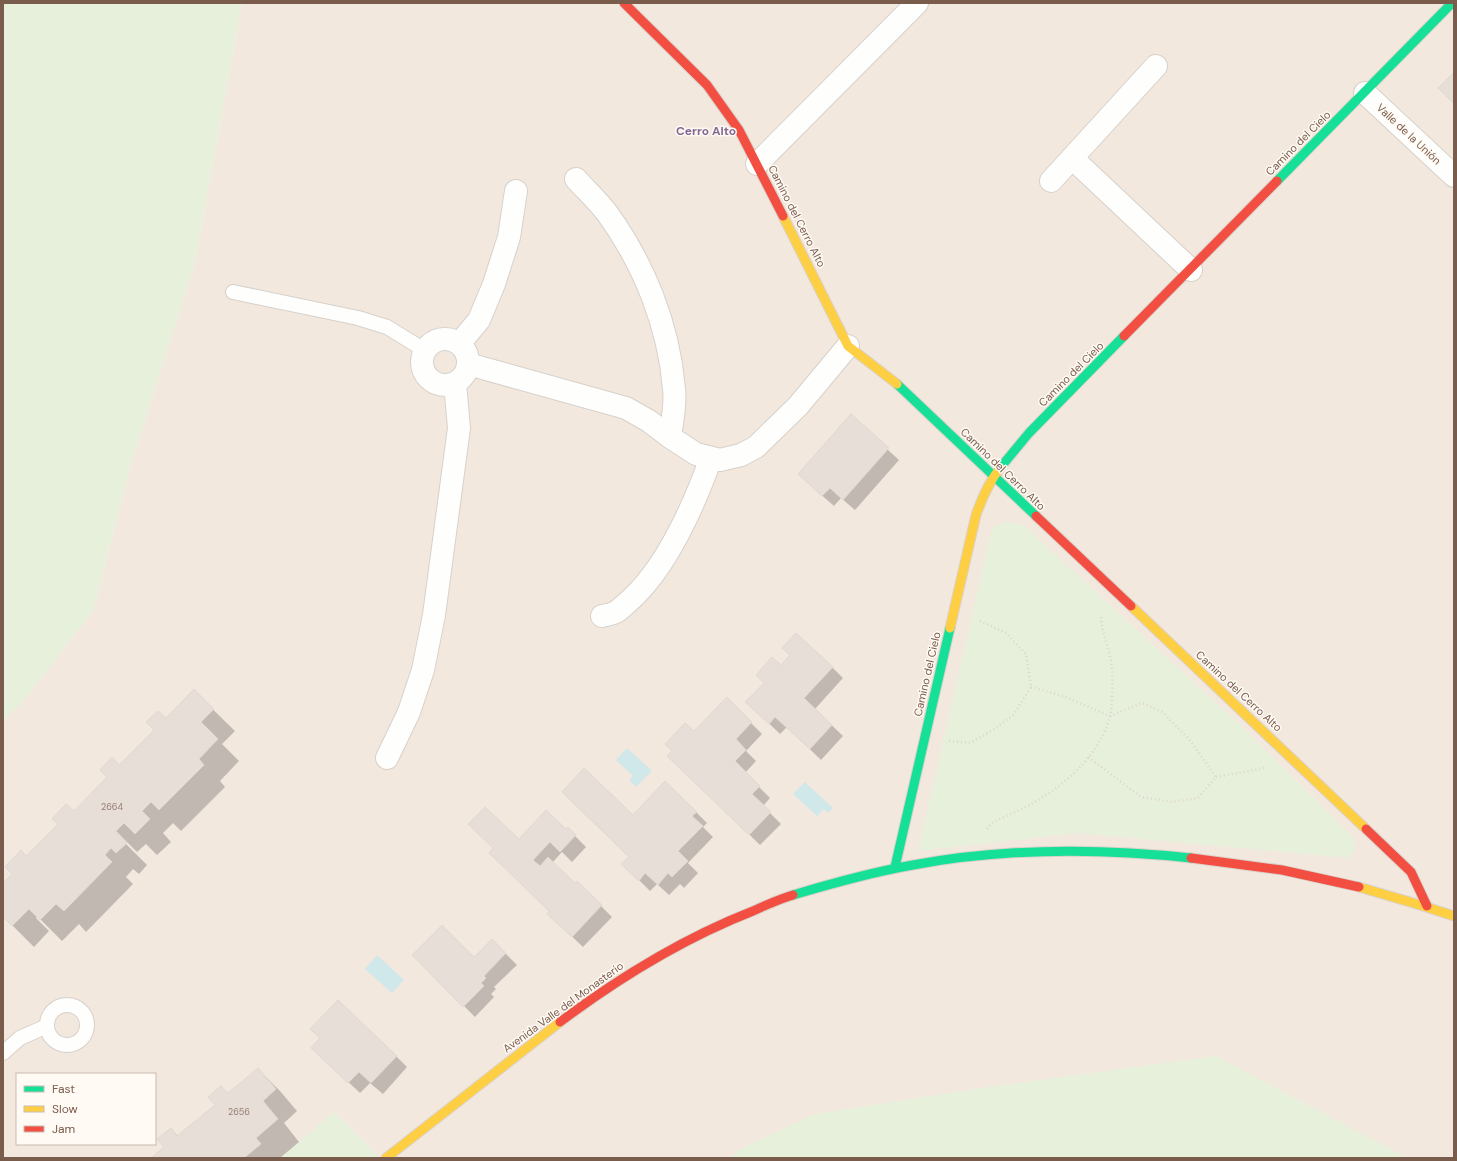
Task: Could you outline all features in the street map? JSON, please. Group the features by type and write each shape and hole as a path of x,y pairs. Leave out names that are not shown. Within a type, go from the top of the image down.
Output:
{"street":[{"name":"Camino del Cerro Alto","path":"624,3 707,85 739,130 848,346 889,377 1411,872 1427,906"},
{"path":"757,164 917,3"},
{"name":"Camino del Cielo","path":"895,867 976,515 982,498 993,477 1029,433 1452,3"},
{"path":"1051,181 1156,66"},
{"name":"Valle de la Unión","path":"1365,93 1454,176"},
{"path":"1072,158 1191,270"},
{"path":"576,179 606,212 636,258 656,302 668,346 674,390 670,437"},
{"path":"459,344 479,320 494,284 509,237 516,191"},
{"path":"444,339 452,340 459,344 464,350 468,364 462,378 455,383 448,385 441,385 434,382 425,372 423,365 423,358 426,351 430,345 444,339"},
{"path":"468,364 626,408 649,421 696,454 720,460 741,455 756,447 798,406 848,346"},
{"path":"387,758 409,712 422,670 434,615 459,428 455,383"},
{"path":"602,616 617,612 639,592 658,568 695,498 711,458"},
{"name":"Avenida Valle del Monasterio","path":"386,1158 584,1004 625,976 668,950 712,927 769,904 848,878 895,867 968,856 1029,852 1070,851 1137,853 1204,858 1317,876 1427,906 1454,916"}],"lane":[{"path":"233,292 366,320 388,327 426,351"},
{"path":"3,1053 20,1038 47,1026"}],"path":[{"path":"968,856 992,822 1043,797 1065,782 1088,757 1101,739 1110,716 1112,670 1101,625 1102,579"},
{"path":"924,740 970,743 993,730 1013,715 1031,687 1026,654 1006,633 954,608"},
{"path":"1031,687 1063,696 1110,716 1142,703 1162,712 1190,739 1216,777"},
{"path":"1088,757 1141,797 1172,802 1198,798 1216,777 1297,763"}],"shaded area":[{"path":"242,3 1454,3 1454,1158 3,1158 3,721 23,701 93,611 130,467 195,262"}],"green space":[{"path":"3,3 242,3 195,262 130,467 93,611 23,701 3,721"},
{"path":"1005,522 1023,525 1240,725 1354,838 1355,852 1347,858 1077,833 918,851 992,528"},
{"path":"1216,1056 1407,1158 731,1158 738,1150 815,1114 989,1087"},
{"path":"334,1112 380,1158 280,1158"}],"water":[{"path":"627,748 652,771 636,787 629,780 633,776 616,760"},
{"path":"805,782 833,808 828,813 824,809 817,816 793,794"},
{"path":"377,955 404,980 392,993 365,969"}],"building":[{"path":"1454,72 1454,104 1438,88"},
{"path":"851,414 889,448 843,500 830,488 822,496 798,474"},
{"path":"796,633 833,667 804,698 832,725 810,749 775,717 769,724 745,702 764,683 756,675 772,657 781,665 790,655 782,648"},
{"path":"194,689 214,709 201,722 218,739 199,759 204,765 159,810 151,802 142,811 150,819 135,834 124,823 115,832 127,843 116,853 111,848 105,855 112,862 64,911 56,904 40,920 29,909 12,926 3,917 3,883 12,874 5,867 21,850 26,856 58,824 52,819 66,804 74,811 107,777 100,770 112,757 119,765 154,730 146,722 158,711 166,718"},
{"path":"727,697 752,722 736,739 746,750 735,761 760,786 752,794 771,812 749,835 667,756 672,751 665,744 685,723 694,731"},
{"path":"584,768 633,815 665,781 697,812 692,816 703,826 678,851 688,861 672,877 668,873 658,885 645,873 639,881 621,864 629,857 562,792"},
{"path":"485,807 519,839 546,810 566,829 568,827 576,835 560,852 550,842 533,860 540,866 548,857 575,883 577,881 602,905 572,937 547,914 549,911 489,853 493,848 468,824"},
{"path":"442,925 474,957 492,939 506,953 484,976 486,978 481,983 484,986 463,1007 412,955"},
{"path":"338,1000 397,1056 371,1083 359,1072 348,1083 311,1048 320,1038 310,1029"},
{"path":"258,1068 276,1089 263,1101 278,1119 256,1138 261,1144 244,1158 151,1158 164,1147 157,1139 171,1128 177,1136 215,1105 208,1097 221,1086 228,1093"}],"traffic: fast":[{"path":"1277,181 1452,3"},
{"path":"1000,468 1029,433 1124,336"},
{"path":"897,384 1036,516"},
{"path":"895,867 950,628"},
{"path":"793,895 883,871 947,859 982,855 1052,851 1087,851 1122,852 1191,858"}],"traffic: slow":[{"path":"783,216 848,346 897,384"},
{"path":"950,628 976,515 986,490 1000,468"},
{"path":"1131,606 1366,829"},
{"path":"1359,887 1454,916"},
{"path":"386,1158 560,1022"}],"traffic: jam":[{"path":"624,3 707,85 739,130 783,216"},
{"path":"1124,336 1277,181"},
{"path":"1036,516 1131,606"},
{"path":"1366,829 1411,872 1427,906"},
{"path":"1191,858 1282,870 1359,887"},
{"path":"560,1022 629,974 677,946 727,922 793,895"}],"district":[{"name":"Cerro Alto","path":"706,131"}]}
